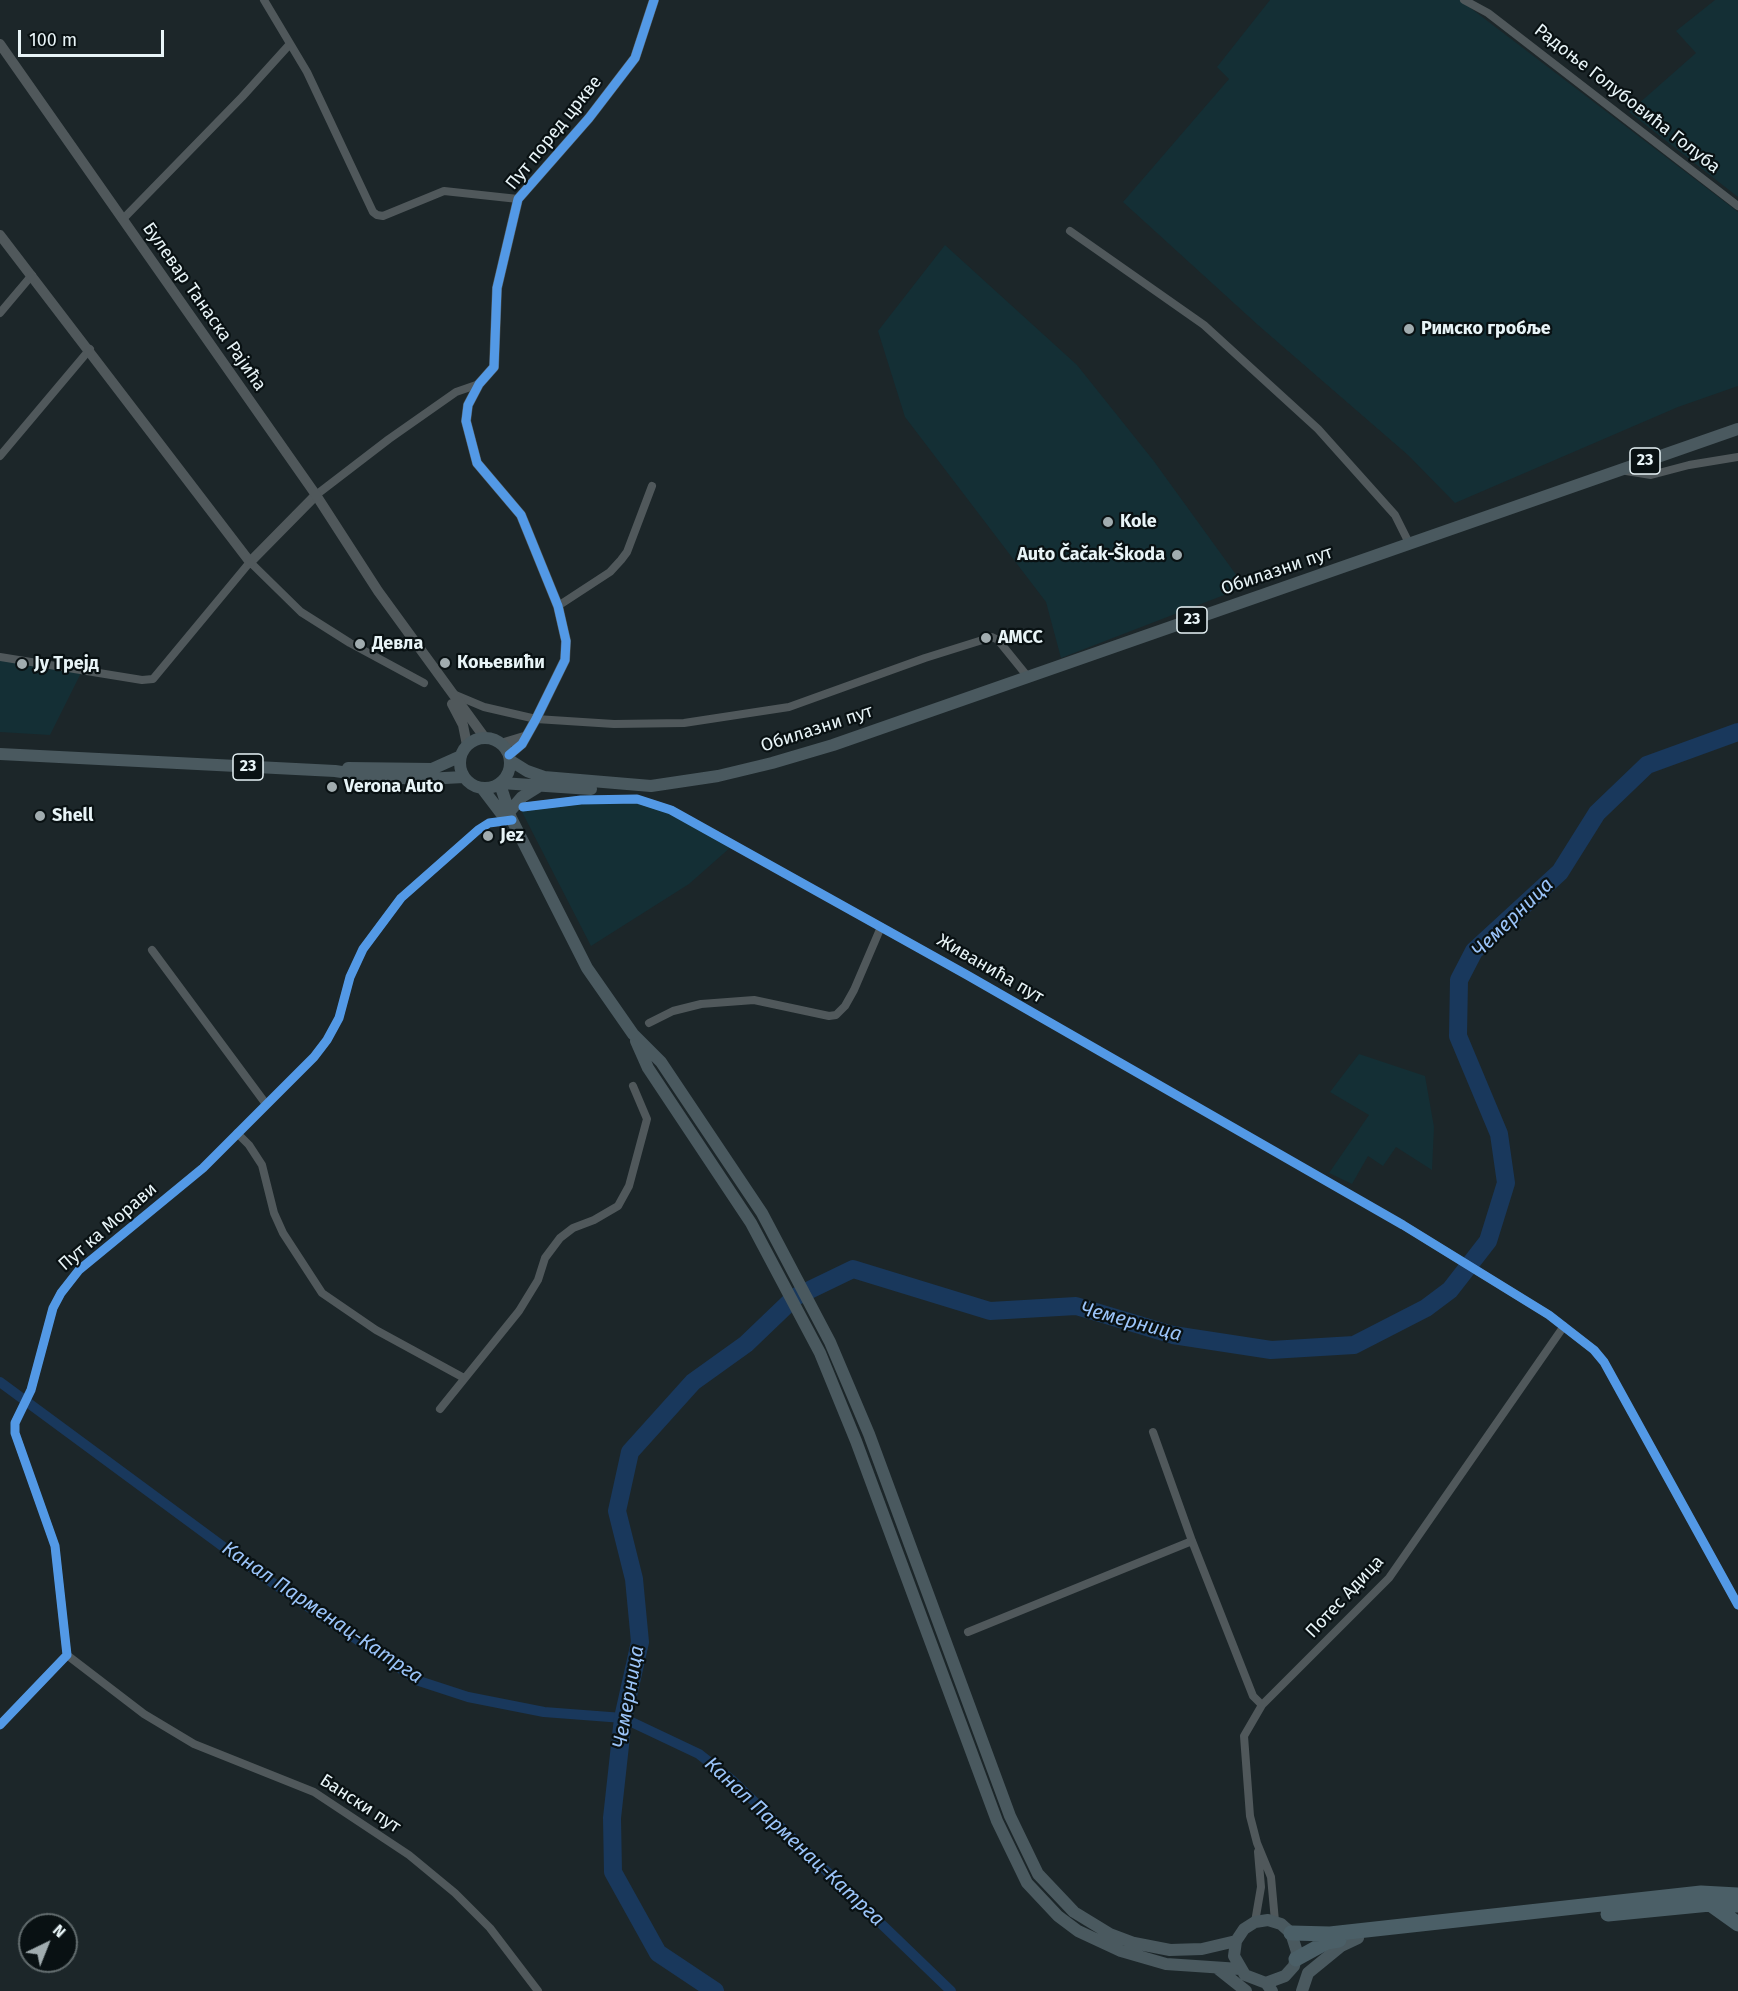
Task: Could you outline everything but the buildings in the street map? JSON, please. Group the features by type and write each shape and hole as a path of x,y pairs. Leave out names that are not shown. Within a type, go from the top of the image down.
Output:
{"highway":[{"path":"1296,1959 1327,1942 1738,1893"},
{"path":"1705,1898 1738,1924"},
{"path":"1291,1933 1330,1934 1705,1898 1738,1905"}],"main road":[{"name":"Обилазни пут","path":"645,792 772,763 1028,677 1738,429"},
{"name":"23","path":"335,771 345,768 432,769 485,738"},
{"path":"485,738 501,744"},
{"name":"23","path":"501,744 510,758 526,771 544,777 645,792"},
{"path":"464,751 460,765 464,777 474,786 482,789 501,813 511,816"},
{"name":"23","path":"0,754 335,771 376,777 464,777"},
{"path":"510,758 508,775 501,784 511,816 587,968 633,1034 661,1062 762,1213 830,1342 869,1434 1010,1816 1038,1874 1074,1912 1110,1934 1134,1943 1170,1950 1202,1950 1236,1941"},
{"name":"23","path":"482,789 501,784 645,792"},
{"path":"511,816 522,797 538,787"},
{"path":"633,1034 648,1068 751,1223 820,1353 856,1441 997,1821 1027,1883 1058,1916 1098,1941 1166,1964 1240,1970"},
{"path":"1275,1921 1291,1933 1296,1945 1296,1959 1284,1984 1269,1987 1251,1979 1240,1970 1234,1956 1236,1941 1244,1929 1255,1922 1275,1921"},
{"path":"1302,1991 1308,1972 1341,1946 1358,1938"},
{"path":"1217,1968 1246,1991"}],"street":[{"name":"Пут поред цркве","path":"264,0 307,72 373,212 383,216 444,192 518,199"},
{"name":"Пут поред цркве","path":"510,758 522,744 536,719 564,660 566,641 558,606 521,515 477,464 466,421 468,405 479,384 494,367 497,288 518,199 589,118 635,58 654,0"},
{"name":"Радоње Голубовића Голуба","path":"1464,0 1488,13 1738,206"},
{"name":"Булевар Танаска Рајића","path":"0,44 316,495 384,604 449,695"},
{"path":"123,219 289,45"},
{"path":"1070,231 1204,325 1318,429 1395,515 1409,543"},
{"path":"0,235 90,349 250,562 301,612 350,643 424,683"},
{"path":"0,313 32,275"},
{"path":"0,456 90,349"},
{"path":"0,657 142,680 153,679 162,672 250,562 316,495 389,439 456,392 479,384"},
{"path":"1620,470 1651,475 1689,465 1738,457"},
{"path":"558,606 610,572 621,560 627,552 652,486"},
{"path":"449,695 536,719 659,725 789,707 925,658 991,638 998,640 1028,677"},
{"path":"449,695 485,738"},
{"path":"449,695 459,715 464,751"},
{"path":"501,744 524,737"},
{"name":"Живанића пут","path":"523,807 645,792 679,814 1421,1236 1564,1326"},
{"name":"Пут ка Морави","path":"67,1655 55,1546 15,1433 16,1418 28,1397 53,1308 70,1280 203,1168 327,1040 339,1018 350,977 363,949 401,898 478,830 489,823 511,816"},
{"path":"649,1023 673,1011 701,1004 754,1000 829,1016 836,1015 854,990 881,927"},
{"path":"152,950 266,1104"},
{"path":"440,1409 519,1311 538,1280 545,1258 560,1238 573,1228 594,1220 618,1206 629,1186 647,1119 633,1086"},
{"path":"237,1133 249,1145 261,1165 274,1213 283,1233 322,1293 376,1330 464,1378"},
{"path":"1564,1326 1594,1350 1604,1362 1738,1605"},
{"name":"Потес Адица","path":"1257,1843 1246,1788 1244,1736 1262,1705 1389,1578 1564,1326"},
{"path":"1153,1432 1192,1541 1253,1696 1262,1705"},
{"path":"968,1632 1192,1541"},
{"path":"0,1725 67,1655"},
{"name":"Бански пут","path":"67,1655 144,1714 194,1744 314,1792 409,1855 455,1893 490,1928 538,1991"},
{"path":"1257,1843 1271,1877 1275,1921"},
{"path":"1255,1922 1261,1887 1257,1843"}],"shaded area":[{"path":"1270,0 1460,0 1738,212 1738,386 1678,407 1455,503 1408,455 1258,325 1123,202 1229,79 1217,67"},
{"path":"1715,0 1738,0 1738,197 1629,112 1696,53 1676,31"},
{"path":"945,245 1077,365 1153,460 1245,587 1061,658 1046,602 905,417 878,331"},
{"path":"0,657 82,671 50,735 0,732"},
{"path":"629,800 667,812 732,846 689,884 591,946 521,810"},
{"path":"1359,1054 1425,1076 1434,1127 1432,1170 1396,1147 1383,1166 1368,1156 1352,1184 1329,1173 1369,1115 1330,1092"}],"waterway":[{"name":"Чемерница","path":"715,1991 658,1953 613,1872 612,1818 623,1718 640,1642 634,1579 617,1511 630,1452 693,1382 746,1344 795,1297 853,1269 990,1311 1076,1306 1173,1335 1271,1350 1354,1345 1426,1308 1450,1290 1488,1241 1506,1183 1499,1134 1458,1036 1459,980 1474,951 1560,872 1597,813 1647,765 1738,732"},
{"name":"Канал Парменац-Катрга","path":"0,1382 267,1579 419,1681 468,1697 544,1712 623,1718 699,1754 733,1781 951,1991"}],"cycle path":[{"path":"509,755 522,744 536,719 565,660 566,641 558,606 521,515 477,463 466,421 468,405 479,384 494,367 497,288 518,199 589,118 635,58 654,0"},
{"path":"523,807 581,800 637,799 671,810 967,975 1403,1225 1549,1315 1594,1350 1604,1362 1738,1605"},
{"path":"0,1725 67,1655 55,1546 15,1433 15,1423 31,1390 53,1308 61,1293 79,1270 203,1168 314,1057 339,1018 350,977 363,949 401,898 478,830 489,823 512,820"}],"place":[{"name":"Римско гробље","path":"1409,329"},
{"name":"Kole","path":"1108,522"},
{"name":"Auto Čačak-Škoda","path":"1177,555"},
{"name":"АМСС","path":"986,638"},
{"name":"Девла","path":"360,644"},
{"name":"Коњевићи","path":"445,663"},
{"name":"Ју Трејд","path":"22,664"},
{"name":"Verona Auto","path":"332,787"},
{"name":"Shell","path":"40,816"},
{"name":"Jez","path":"488,836"}]}
